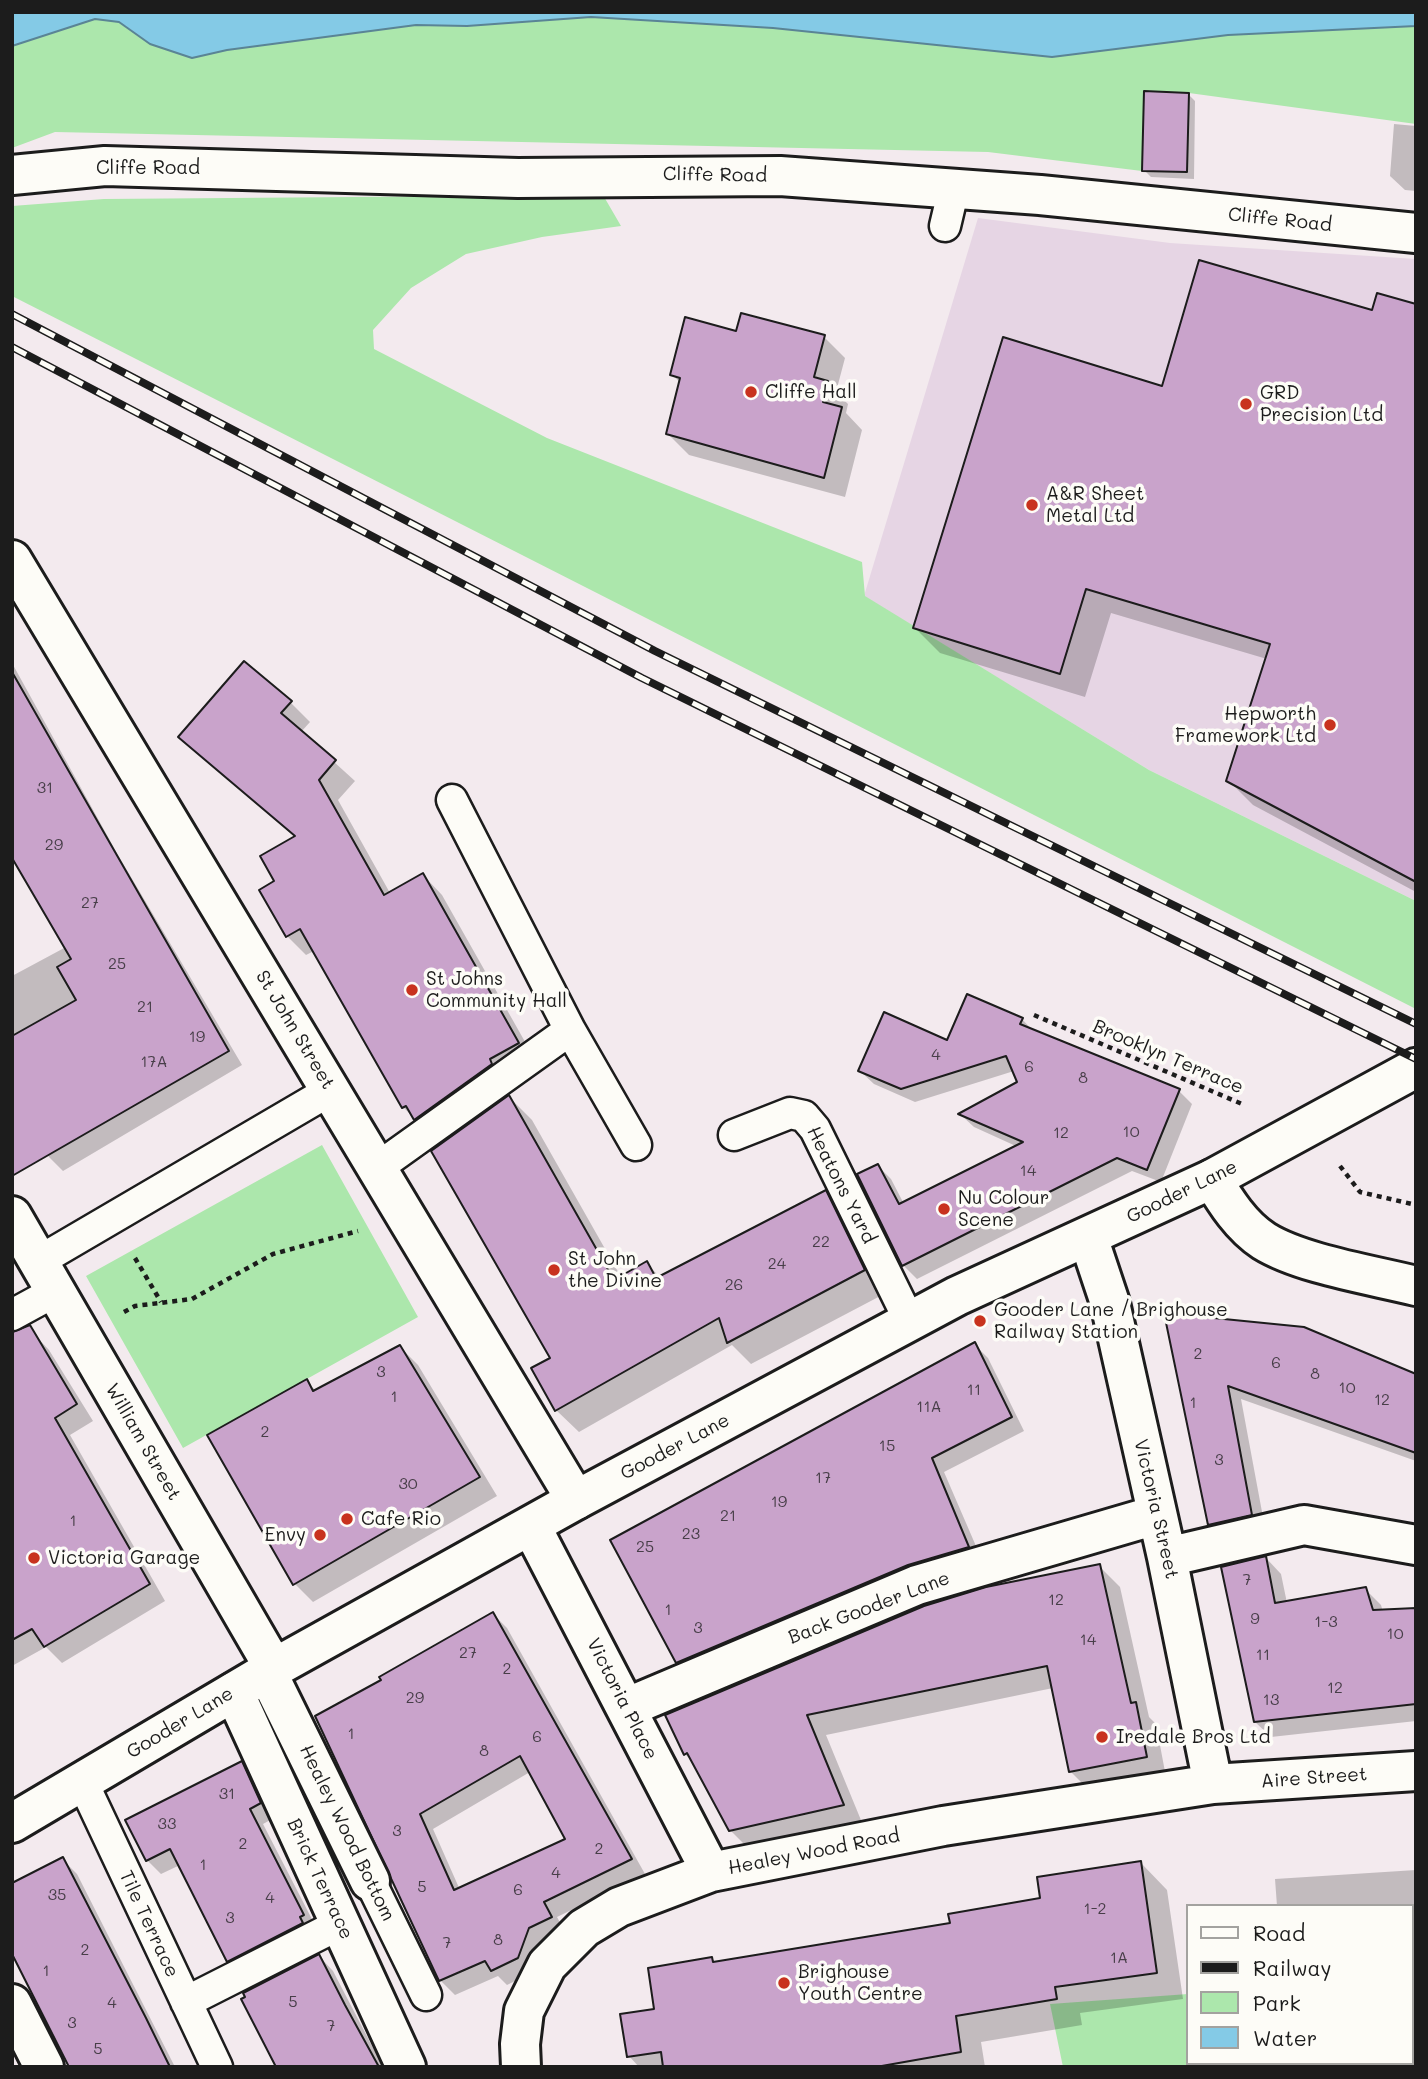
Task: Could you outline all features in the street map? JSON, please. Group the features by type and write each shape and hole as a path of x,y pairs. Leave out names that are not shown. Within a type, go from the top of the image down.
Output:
{"street":[{"name":"Cliffe Road","path":"12,175 119,167 518,178 780,176 954,188 1416,233"},
{"name":"St John Street","path":"12,560 576,1500"},
{"name":"Gooder Lane","path":"12,1823 271,1670 576,1500 957,1296 1212,1179 1416,1068"},
{"path":"1212,1179 1229,1207 1257,1235 1276,1247 1416,1286"},
{"name":"William Street","path":"12,1216 271,1670"},
{"name":"Victoria Street","path":"1088,1237 1110,1303 1167,1557 1213,1784"},
{"name":"Back Gooder Lane","path":"628,1707 917,1586 1156,1515"},
{"path":"1167,1557 1304,1525 1416,1545"},
{"name":"Victoria Place","path":"531,1526 628,1707 711,1872"},
{"name":"Healey Wood Bottom","path":"271,1670 370,1881"},
{"name":"Brick Terrace","path":"234,1692 406,2067"},
{"name":"Aire Street","path":"1213,1784 1416,1771"},
{"name":"Healey Wood Road","path":"521,2067 524,2011 547,1965 584,1928 619,1907 711,1872 943,1826 1213,1784"},
{"path":"12,2004 44,2067"}],"lane":[{"path":"945,226 954,188"},
{"path":"452,800 570,1030 636,1144"},
{"path":"377,1168 570,1030"},
{"path":"12,1315 47,1276 331,1090"},
{"name":"Heatons Yard","path":"734,1135 790,1113 804,1116 815,1129 910,1322"},
{"name":"Tile Terrace","path":"82,1781 217,2067"},
{"name":"Healey Wood Bottom","path":"370,1881 426,1995"},
{"path":"186,2002 341,1924"}],"path":[{"name":"Brooklyn Terrace","path":"1034,1015 1247,1107 1273,1147"},
{"path":"1311,1127 1360,1192 1416,1205"},
{"path":"82,1335 135,1306 192,1299 273,1254 369,1228 401,1207"}],"shaded area":[{"path":"978,218 1170,243 1416,259 1416,901 1149,770 864,596"}],"green space":[{"path":"591,17 773,28 1052,57 1228,35 1416,26 1416,124 1189,93 1145,91 1142,171 988,152 55,132 12,148 12,44 95,19 119,22 150,44 192,58 227,50 416,25 467,26"},
{"path":"603,195 621,226 542,237 466,254 411,288 373,330 374,349 547,438 862,562 865,596 1149,770 1416,901 1416,1009 12,296 12,206 104,199"},
{"path":"322,1145 418,1317 183,1448 86,1276"},
{"path":"1414,1978 1416,2067 1063,2067 1050,2004 1186,1994 1186,2065 1414,2065"}],"water":[{"path":"12,12 1416,12 1416,26 1228,35 1052,57 773,28 591,17 467,26 416,25 227,50 192,58 150,44 119,22 95,19 12,46"}],"building":[{"path":"1144,91 1189,93 1187,172 1142,171"},
{"path":"1199,260 1372,310 1377,293 1416,304 1416,882 1226,781 1270,644 1086,589 1060,674 913,628 1003,337 1162,386"},
{"name":"Cliffe Hall","path":"741,313 825,335 814,377 828,381 823,402 842,407 824,478 666,434 680,378 670,375 685,317 736,331"},
{"name":"St Johns Community Hall","path":"244,661 292,701 281,713 336,760 319,780 384,895 423,873 519,1043 490,1059 492,1064 414,1120 406,1106 402,1108 300,929 286,937 259,890 274,881 260,856 295,836 178,737"},
{"path":"12,672 229,1051 12,1176 12,1036 76,1000 57,967 71,959 12,858"},
{"path":"967,994 1023,1018 1020,1024 1180,1089 1147,1170 1117,1158 902,1266 857,1174 878,1164 899,1204 1023,1142 958,1114 1017,1082 1006,1056 901,1089 858,1071 884,1012 947,1040"},
{"name":"St John the Divine","path":"509,1095 614,1280 647,1261 656,1278 826,1190 865,1270 727,1343 719,1318 555,1411 531,1368 550,1358 431,1151"},
{"path":"1164,1313 1304,1327 1416,1374 1416,1453 1228,1386 1252,1515 1208,1525"},
{"path":"30,1325 77,1404 55,1418 150,1584 44,1647 32,1629 12,1640 12,1332"},
{"path":"975,1342 1012,1417 932,1458 969,1547 908,1565 676,1663 610,1540"},
{"path":"400,1345 480,1477 293,1585 207,1435 307,1379 313,1391"},
{"path":"1266,1556 1275,1603 1366,1587 1373,1610 1416,1608 1416,1704 1254,1722 1221,1567"},
{"path":"1100,1564 1131,1703 1136,1702 1147,1757 1069,1772 1047,1666 807,1715 844,1805 729,1831 687,1753 684,1755 665,1715 924,1606 986,1587"},
{"path":"493,1612 632,1859 544,1902 552,1917 529,1928 518,1958 491,1971 485,1961 439,1981 315,1716 381,1680 379,1677","holes":["520,1756 565,1839 454,1890 420,1814"]},
{"path":"242,1761 261,1803 250,1809 304,1915 300,1917 303,1923 227,1962 170,1849 146,1861 125,1820"},
{"path":"63,1857 170,2067 69,2067 12,1954 12,1883"},
{"name":"Brighouse Youth Centre","path":"1141,1861 1157,1973 1055,1987 1057,1999 956,2016 961,2052 876,2067 663,2067 661,2052 627,2057 620,2014 654,2009 648,1968 712,1957 713,1962 950,1923 948,1914 1040,1898 1037,1877"},
{"path":"319,1954 379,2067 276,2067 241,1999 245,1997 243,1993"}],"railway":[{"path":"12,314 655,651 1416,1024"},
{"path":"12,347 642,678 1416,1059"}],"place":[{"name":"Cliffe Hall","path":"751,392"},
{"name":"GRD Precision Ltd","path":"1246,404"},
{"name":"A&R Sheet Metal Ltd","path":"1032,505"},
{"name":"Hepworth Framework Ltd","path":"1330,725"},
{"name":"St Johns Community Hall","path":"412,990"},
{"name":"Nu Colour Scene","path":"944,1209"},
{"name":"St John the Divine","path":"554,1270"},
{"name":"Gooder Lane / Brighouse Railway Station","path":"980,1321"},
{"name":"Cafe Rio","path":"347,1519"},
{"name":"Envy","path":"320,1535"},
{"name":"Victoria Garage","path":"34,1558"},
{"name":"Iredale Bros Ltd","path":"1102,1737"},
{"name":"Brighouse Youth Centre","path":"784,1983"}]}
